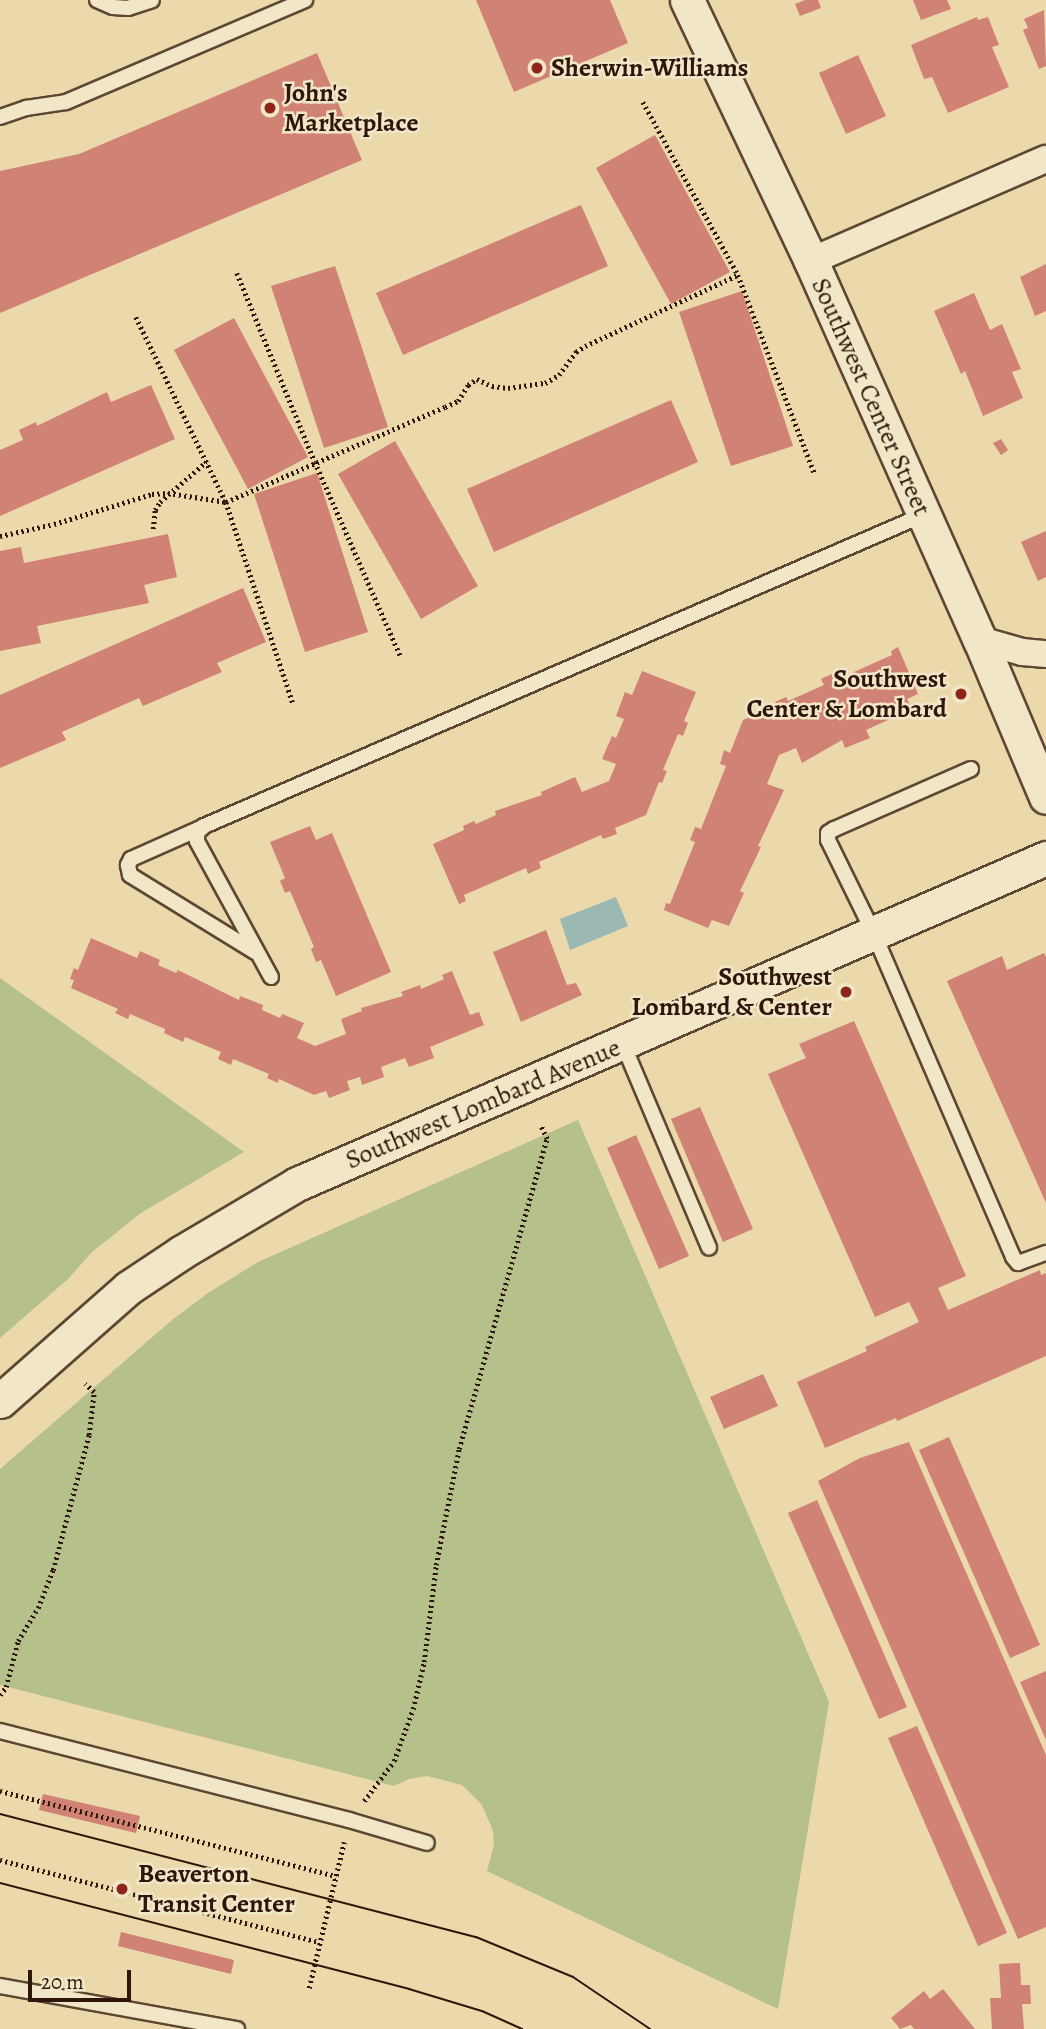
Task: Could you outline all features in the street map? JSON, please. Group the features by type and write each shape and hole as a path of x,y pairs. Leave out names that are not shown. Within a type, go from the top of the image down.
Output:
{"street":[{"name":"Southwest Center Street","path":"687,0 811,261 980,640 1046,797"},
{"path":"811,261 1046,159"},
{"path":"980,640 1022,652 1046,654"},
{"name":"Southwest Lombard Avenue","path":"0,1401 128,1288 250,1211 297,1185 1046,859"}],"lane":[{"path":"97,0 113,7 128,8 152,0"},
{"path":"0,117 26,108 66,102 305,0"},
{"path":"258,953 130,875 128,865 131,859 923,515"},
{"path":"971,769 828,833 828,840 874,934 1013,1257 1018,1263 1046,1253"},
{"path":"204,826 197,833 197,841 271,977"},
{"path":"623,1044 709,1248"},
{"path":"0,1731 349,1820 427,1843"},
{"path":"0,1986 237,2029"}],"path":[{"path":"643,102 738,275 815,475"},
{"path":"237,273 315,462 400,655"},
{"path":"0,536 54,524 152,494 168,493 226,502 458,401 468,385 477,379 492,386 508,388 545,383 559,374 585,345 738,275"},
{"path":"136,317 226,502 293,703"},
{"path":"153,529 155,510 168,493 206,462"},
{"path":"309,1987 349,1820 394,1761 413,1709 424,1662 439,1546 459,1449 547,1139 541,1126"},
{"path":"0,1695 6,1687 18,1641 38,1608 53,1570 89,1435 94,1392 85,1384"},
{"path":"0,1791 336,1876"},
{"path":"0,1860 320,1941"}],"green space":[{"path":"0,978 244,1152 141,1213 92,1252 68,1279 0,1338"},
{"path":"578,1120 829,1702 778,2009 487,1871 494,1845 493,1831 482,1805 462,1785 427,1776 409,1779 394,1786 0,1685 0,1469 172,1320 208,1293 258,1262"}],"water":[{"path":"616,897 628,926 570,950 560,919"}],"building":[{"name":"Sherwin-Williams","path":"476,0 610,0 628,43 514,92"},
{"path":"805,0 818,0 821,8 800,16 795,4"},
{"path":"913,0 947,0 951,9 921,20"},
{"path":"1044,10 1046,66 1039,69 1023,30 1028,28 1024,19"},
{"path":"977,17 978,20 988,17 999,45 992,47 1009,87 948,113 932,77 924,79 911,45"},
{"path":"317,53 362,160 0,313 0,171 79,154"},
{"path":"858,55 886,116 846,134 819,73"},
{"path":"655,135 730,272 671,304 596,168"},
{"path":"581,205 608,266 403,355 376,293"},
{"path":"1046,264 1046,311 1035,316 1020,277"},
{"path":"335,266 388,427 324,448 271,286"},
{"path":"742,291 793,446 731,466 679,312"},
{"path":"974,293 990,330 1002,324 1021,369 1012,372 1023,398 983,416 965,371 961,374 934,311"},
{"path":"234,318 308,457 248,489 174,350"},
{"path":"151,385 175,439 0,516 0,450 23,440 19,430 36,422 37,426 107,392 111,402"},
{"path":"671,400 698,462 494,552 467,489"},
{"path":"1001,439 1008,450 1001,455 993,443"},
{"path":"395,441 478,586 421,619 338,474"},
{"path":"317,473 368,632 305,652 254,494"},
{"path":"1046,531 1046,577 1038,581 1021,542"},
{"path":"168,534 177,577 144,585 149,603 37,626 41,643 0,651 0,551 21,547 24,563"},
{"path":"243,588 266,642 217,663 222,672 143,706 139,698 62,732 66,740 0,768 0,695"},
{"path":"898,647 918,694 907,699 912,709 866,730 870,738 845,748 842,740 802,763 796,748 779,755 767,784 784,790 758,846 761,847 740,891 744,893 729,926 712,920 708,928 664,910 666,903 670,904 695,842 690,840 695,827 701,829 726,766 720,764 724,750 730,753 743,720 777,705 775,702 786,697 788,701 824,685 821,679 834,673 836,680 892,655 891,651"},
{"path":"642,671 696,692 684,721 688,723 683,736 678,734 663,770 667,771 662,783 659,782 646,815 615,828 617,834 603,839 601,835 539,862 541,868 528,874 526,868 464,895 466,901 459,904 433,844 464,830 463,826 474,821 476,824 496,815 495,811 542,795 541,792 575,777 582,792 609,781 616,764 602,759 612,736 616,738 624,719 616,716 625,692 632,695"},
{"path":"310,826 316,840 332,833 391,972 336,996 321,960 316,962 311,949 314,947 290,891 285,893 280,881 285,878 270,842"},
{"path":"546,930 567,985 576,983 582,995 521,1022 493,952"},
{"path":"91,938 137,958 140,951 160,960 158,965 176,973 178,970 239,1000 240,996 263,1005 262,1010 280,1018 282,1014 304,1023 297,1038 315,1046 346,1034 341,1019 362,1011 361,1008 403,996 401,992 420,985 421,989 444,979 442,975 452,971 470,1015 479,1012 484,1025 430,1047 434,1058 409,1067 405,1058 381,1067 384,1077 362,1085 360,1077 347,1081 350,1090 329,1098 326,1091 314,1095 279,1079 278,1083 267,1078 269,1074 233,1059 231,1065 218,1059 221,1052 185,1037 183,1042 164,1033 165,1029 130,1014 128,1019 115,1013 118,1009 71,988 74,980 70,979 74,968 78,970"},
{"path":"1044,953 1046,1203 947,981 1002,956 1007,970"},
{"path":"854,1021 966,1276 938,1288 948,1310 1040,1270 1041,1275 1046,1273 1046,1356 897,1421 896,1418 825,1448 797,1382 867,1351 865,1347 919,1322 909,1302 875,1317 768,1074 806,1058 799,1044"},
{"path":"700,1107 753,1229 723,1242 671,1119"},
{"path":"636,1135 689,1256 659,1269 607,1148"},
{"path":"763,1374 778,1406 724,1429 710,1397"},
{"path":"949,1437 1040,1645 1010,1658 919,1450"},
{"path":"909,1442 1046,1755 1046,1927 1018,1939 818,1481 860,1458"},
{"path":"817,1500 907,1707 879,1719 788,1513"},
{"path":"1046,1671 1046,1740 1020,1682"},
{"path":"917,1726 1007,1933 978,1946 888,1738"},
{"path":"43,1794 140,1816 136,1833 39,1810"},
{"path":"121,1932 234,1960 231,1974 118,1946"},
{"path":"1020,1963 1021,1985 1030,1985 1031,2004 1022,2004 1024,2029 992,2029 990,1998 1001,1998 999,1964"},
{"path":"943,1989 975,2029 914,2029 911,2025 900,2029 891,2018 924,1991 930,1999"}],"tram line":[{"path":"0,1814 476,1937 573,1977 650,2029"},
{"path":"0,1883 409,1989 482,2011 522,2029"}],"place":[{"name":"Sherwin-Williams","path":"537,68"},
{"name":"John's Marketplace","path":"270,108"},
{"name":"Southwest Center & Lombard","path":"961,694"},
{"name":"Southwest Lombard & Center","path":"846,992"},
{"name":"Beaverton Transit Center","path":"122,1889"}]}
